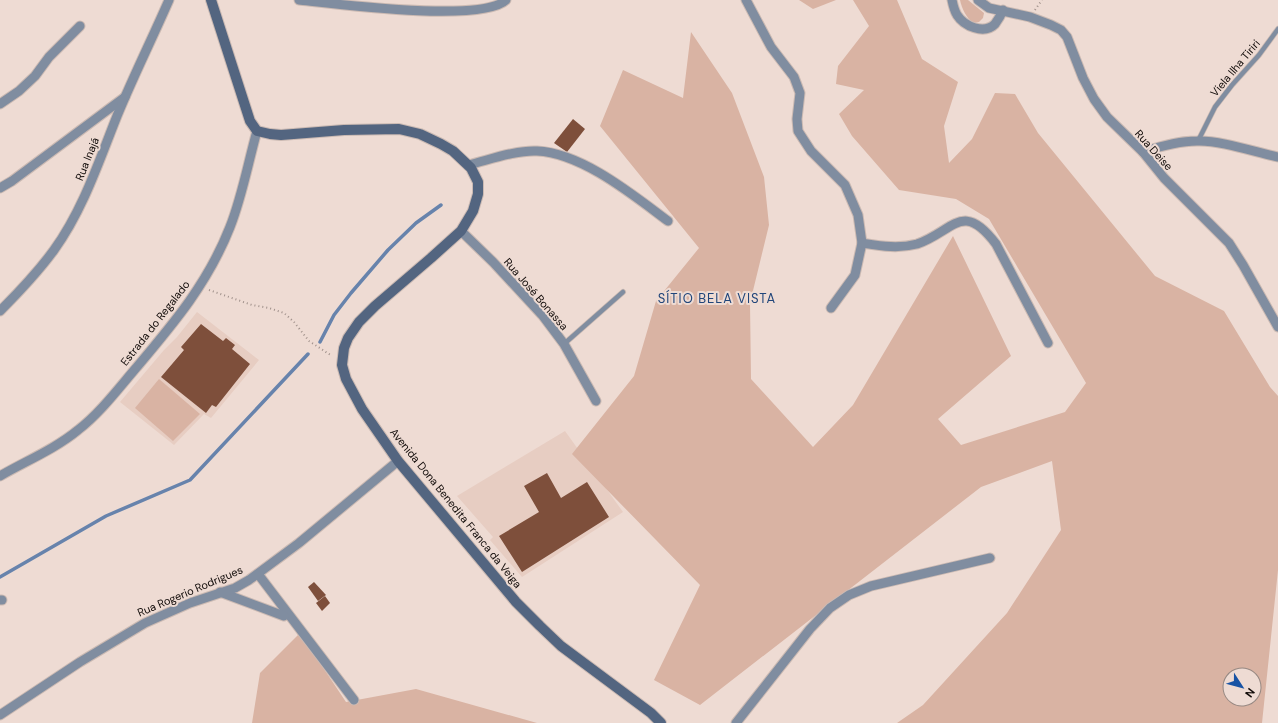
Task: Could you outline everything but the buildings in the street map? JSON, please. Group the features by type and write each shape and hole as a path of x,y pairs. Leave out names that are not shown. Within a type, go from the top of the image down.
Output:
{"main road":[{"path":"211,0 250,121 257,131"},
{"name":"Avenida Dona Benedita Franca da Veiga","path":"257,131 281,135 344,130 399,129 420,134 441,144 453,151 468,165 478,182 478,194 473,211 461,231 375,306 359,322 348,338 344,348 342,365 346,379 362,409 398,461 516,602 561,646 651,713 661,723"}],"street":[{"name":"Rua Inajá","path":"0,311 28,283 55,250 70,225 84,198 125,97 169,0"},
{"path":"299,0 404,10 456,11 486,8 503,3 506,0"},
{"path":"746,0 771,47 794,77 800,93 797,119 798,131 811,151 845,185 858,214 862,243 855,275 831,308"},
{"path":"952,0 957,15 963,22 972,27 981,29 988,28 994,24 1003,10"},
{"name":"Rua Deise","path":"978,0 989,8 1030,17 1061,30 1067,37 1083,78 1094,99 1107,117 1143,152 1164,178 1229,243 1278,327"},
{"path":"0,104 19,91 35,76 49,57 80,26"},
{"path":"0,188 12,181 125,97"},
{"name":"Estrada do Regalado","path":"0,476 55,447 79,430 102,408 164,335 200,287 211,268 230,227 241,194 257,131"},
{"path":"1143,152 1177,142 1198,141 1216,142 1278,157"},
{"path":"468,165 522,152 536,151 553,153 589,168 626,190 668,221"},
{"path":"862,243 901,248 919,243 957,222 969,221 977,224 986,231 996,244 1048,343"},
{"name":"Rua José Bonassa","path":"461,231 493,262 543,316 564,344 596,401"},
{"name":"Rua Rogerio Rodrigues","path":"0,715 80,662 145,623 190,603 235,588 258,574 299,543 398,461"},
{"path":"736,723 810,629 830,608 849,595 871,586 990,558"},
{"path":"258,574 354,700"},
{"path":"220,592 284,616"}],"lane":[{"name":"Viela Ilha Tiriri","path":"1198,141 1215,106 1259,55 1278,30"},
{"path":"564,344 623,292"}],"path":[{"path":"200,287 252,305 269,308 284,313 294,322 309,342 343,360"}],"shaded area":[{"path":"799,0 836,0 813,9"},
{"path":"853,0 897,0 922,59 958,82 944,126 949,163 972,139 995,93 1015,94 1038,133 1155,276 1224,311 1270,387 1278,396 1278,570 1262,723 897,723 923,705 1007,613 1061,530 1052,461 981,487 700,705 654,680 700,585 572,454 634,376 656,301 699,248 600,126 623,70 683,98 691,32 732,93 764,177 769,225 750,303 751,379 813,447 853,405 953,236 1011,356 938,419 961,445 1065,412 1086,383 989,219 956,199 899,190 852,136 839,114 864,90 836,84 838,66 869,26"},
{"path":"960,0 968,0 984,13 983,18 979,22 973,23 965,13"},
{"path":"197,312 259,360 211,418 204,414 174,445 120,402"},
{"path":"159,379 200,414 173,441 135,408"},
{"path":"565,431 623,512 522,577 490,540 493,537 457,496"},
{"path":"300,633 346,702 416,689 537,723 252,723 260,673"}],"waterway":[{"path":"320,342 334,315 388,250 416,223 441,205"},
{"path":"0,577 106,516 190,480 308,354"}],"district":[{"name":"SÍTIO BELA VISTA","path":"717,298"}]}
